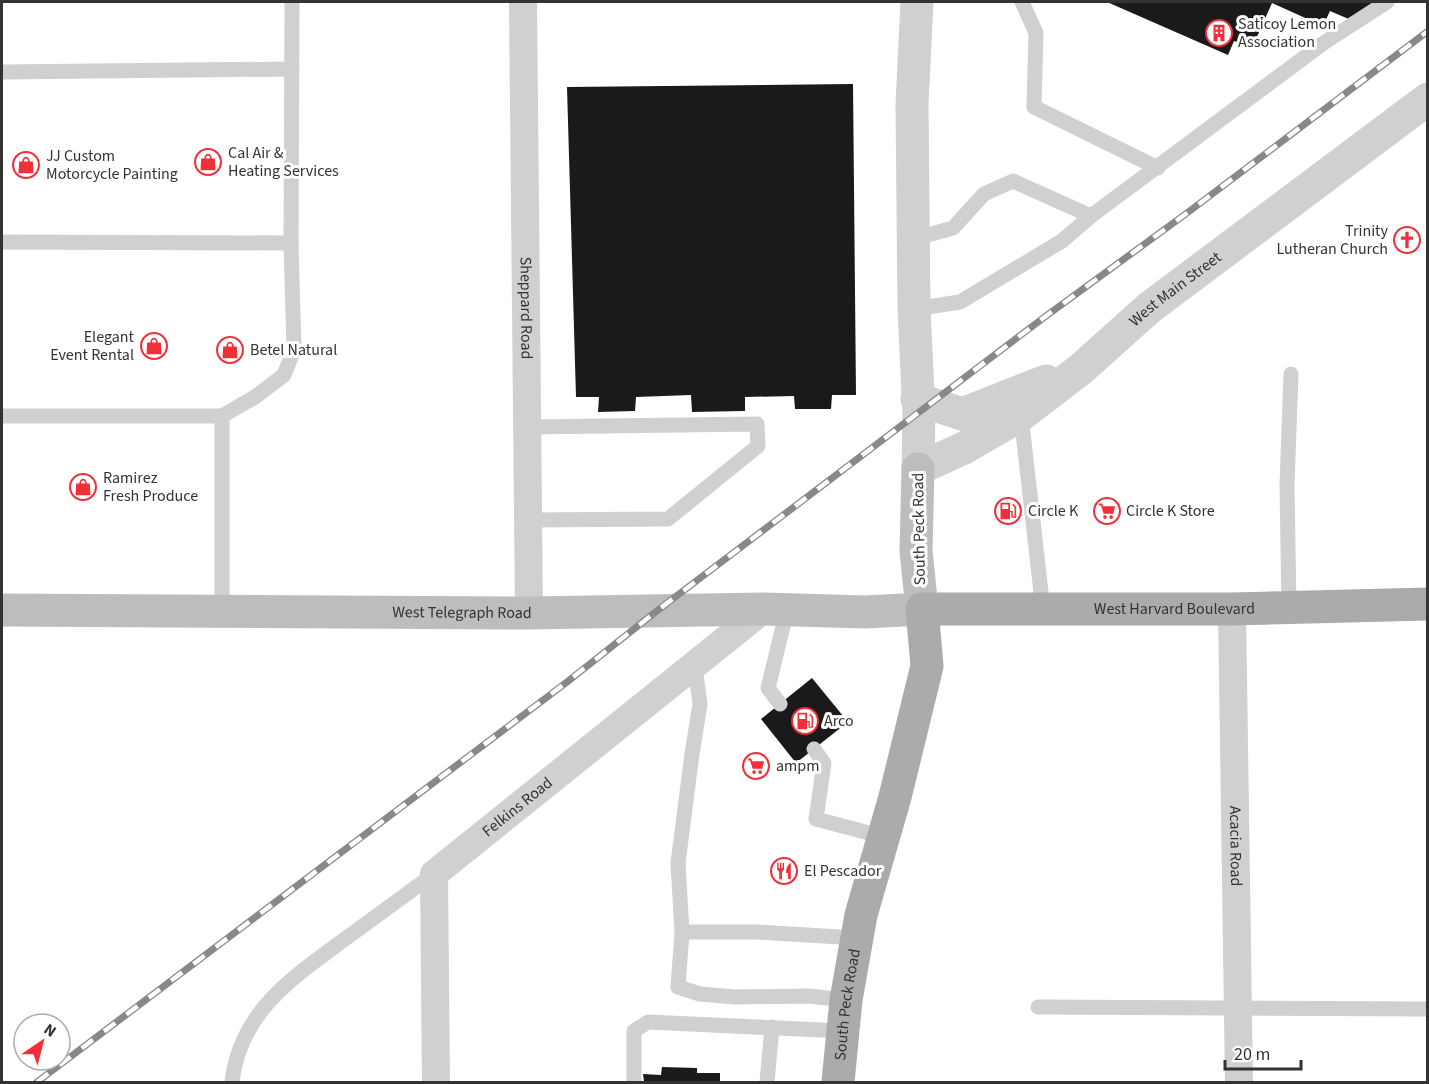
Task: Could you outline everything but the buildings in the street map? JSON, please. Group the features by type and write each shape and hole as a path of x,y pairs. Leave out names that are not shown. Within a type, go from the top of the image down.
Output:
{"main road":[{"name":"South Peck Road","path":"838,1083 844,1016 856,938 927,666 916,551 918,469"},
{"name":"West Harvard Boulevard","path":"922,609 1232,609 1428,604"},
{"name":"West Telegraph Road","path":"2,610 529,613 775,609 865,612 922,609"}],"street":[{"name":"Sheppard Road","path":"523,2 529,613"},
{"name":"South Peck Road","path":"917,2 912,104 914,309 919,414 918,469"},
{"name":"West Main Street","path":"918,469 964,448 1021,416 1084,366 1149,308 1428,99"},
{"path":"917,399 962,414 1084,366"},
{"name":"Felkins Road","path":"434,874 695,666 775,609"},
{"name":"Acacia Road","path":"1232,609 1239,1083"},
{"path":"434,874 436,1083"}],"lane":[{"path":"2,416 222,416 255,397 284,375 294,350 291,243 292,2"},
{"path":"1022,2 1036,33 1034,107 1158,168"},
{"path":"914,309 960,302 1062,242 1091,216 1325,42 1387,2"},
{"path":"2,72 292,69"},
{"path":"913,239 953,228 984,194 1012,181 1091,216"},
{"path":"2,242 291,243"},
{"path":"1289,607 1287,484 1291,374"},
{"path":"222,416 222,611"},
{"path":"1021,416 1043,610"},
{"path":"527,427 757,424 758,446 668,519 528,520"},
{"path":"775,609 768,688 780,704"},
{"path":"695,666 700,704 678,863 682,932 678,987 700,994 723,996 808,996 844,1016"},
{"path":"814,749 824,763 816,819 884,837"},
{"path":"232,1083 234,1062 246,1032 265,1005 288,981 434,874"},
{"path":"682,932 757,932 856,938"},
{"path":"1038,1007 1428,1009"},
{"path":"634,1083 634,1031 648,1022 772,1028 844,1016"},
{"path":"767,1083 772,1028"}],"railway":[{"path":"37,1082 567,682 658,610 1046,316 1428,31"}],"place":[{"name":"Saticoy Lemon Association","path":"1219,33"},
{"name":"Cal Air & Heating Services","path":"208,162"},
{"name":"JJ Custom Motorcycle Painting","path":"26,165"},
{"name":"Trinity Lutheran Church","path":"1407,240"},
{"name":"Elegant Event Rental","path":"154,346"},
{"name":"Betel Natural","path":"230,350"},
{"name":"Ramirez Fresh Produce","path":"83,487"},
{"name":"Circle K","path":"1008,511"},
{"name":"Circle K Store","path":"1107,511"},
{"name":"Arco","path":"805,721"},
{"name":"ampm","path":"756,766"},
{"name":"El Pescador","path":"784,871"}]}
